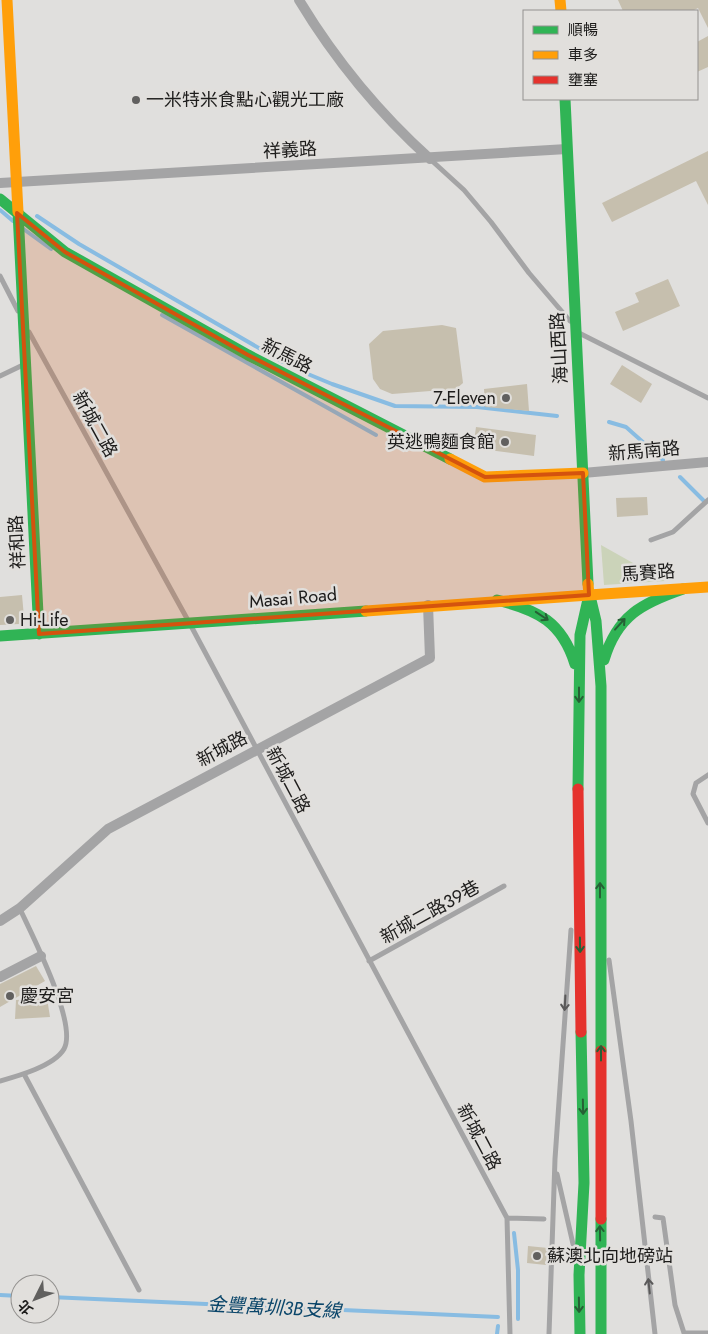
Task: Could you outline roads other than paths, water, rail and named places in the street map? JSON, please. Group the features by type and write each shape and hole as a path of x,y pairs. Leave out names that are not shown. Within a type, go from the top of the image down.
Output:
{"main road":[{"name":"祥和路","path":"7,0 14,183 39,634"},
{"name":"海山西路","path":"565,100 589,595"},
{"name":"新馬路","path":"0,199 66,252 239,351 485,477 583,473"},
{"name":"馬賽路","path":"589,595 708,587"},
{"path":"601,686 610,640 623,620 646,603 683,589"},
{"name":"Masai Road","path":"0,636 589,595"},
{"path":"580,1334 579,1275 584,1174 578,850 578,676 580,635 589,595"},
{"path":"589,595 596,621 601,686 601,1334"},
{"path":"497,600 534,610 560,630 572,651 578,676"}],"street":[{"path":"298,0 336,56 430,159"},
{"name":"祥義路","path":"0,183 430,159 567,149"},
{"name":"新馬南路","path":"583,473 708,462"},
{"name":"新城路","path":"0,921 20,908 108,829 430,658 428,605"},
{"path":"0,977 41,956"}],"lane":[{"path":"430,159 464,190 529,273 568,317 576,332 708,398"},
{"name":"新城二路","path":"0,276 23,322 190,624 507,1218"},
{"path":"0,376 25,364"},
{"path":"651,540 672,532 708,500"},
{"path":"708,775 696,783 693,794 708,823"},
{"path":"572,916 578,850"},
{"name":"新城二路39巷","path":"369,961 504,886"},
{"path":"0,1080 24,1074 58,1056 66,1044 67,1030 62,1006 20,908"},
{"path":"600,914 614,990 654,1334"},
{"path":"549,1334 555,1159 571,926"},
{"path":"24,1074 139,1290"},
{"path":"555,1159 579,1275"},
{"path":"655,1217 663,1218 674,1305 684,1333 708,1333"},
{"path":"510,1334 507,1218 544,1219"}],"waterway":[{"path":"0,210 13,221"},
{"path":"37,216 79,244 283,362"},
{"path":"22,228 51,249"},
{"path":"162,315 376,435"},
{"path":"303,372 395,406 477,407 557,416"},
{"path":"609,422 626,427 663,460"},
{"path":"680,477 704,501"},
{"path":"514,1233 518,1270 518,1319"},
{"name":"金豐萬圳3B支線","path":"0,1295 10,1296"},
{"name":"金豐萬圳3B支線","path":"60,1297 498,1317"},
{"path":"497,1334 498,1326"}],"place":[{"name":"一米特米食點心觀光工廠","path":"136,100"},
{"name":"7-Eleven","path":"506,398"},
{"name":"英逃鴨麵食館","path":"505,442"},
{"name":"Hi-Life","path":"10,620"},
{"name":"慶安宮","path":"10,996"},
{"name":"蘇澳北向地磅站","path":"537,1256"}]}
